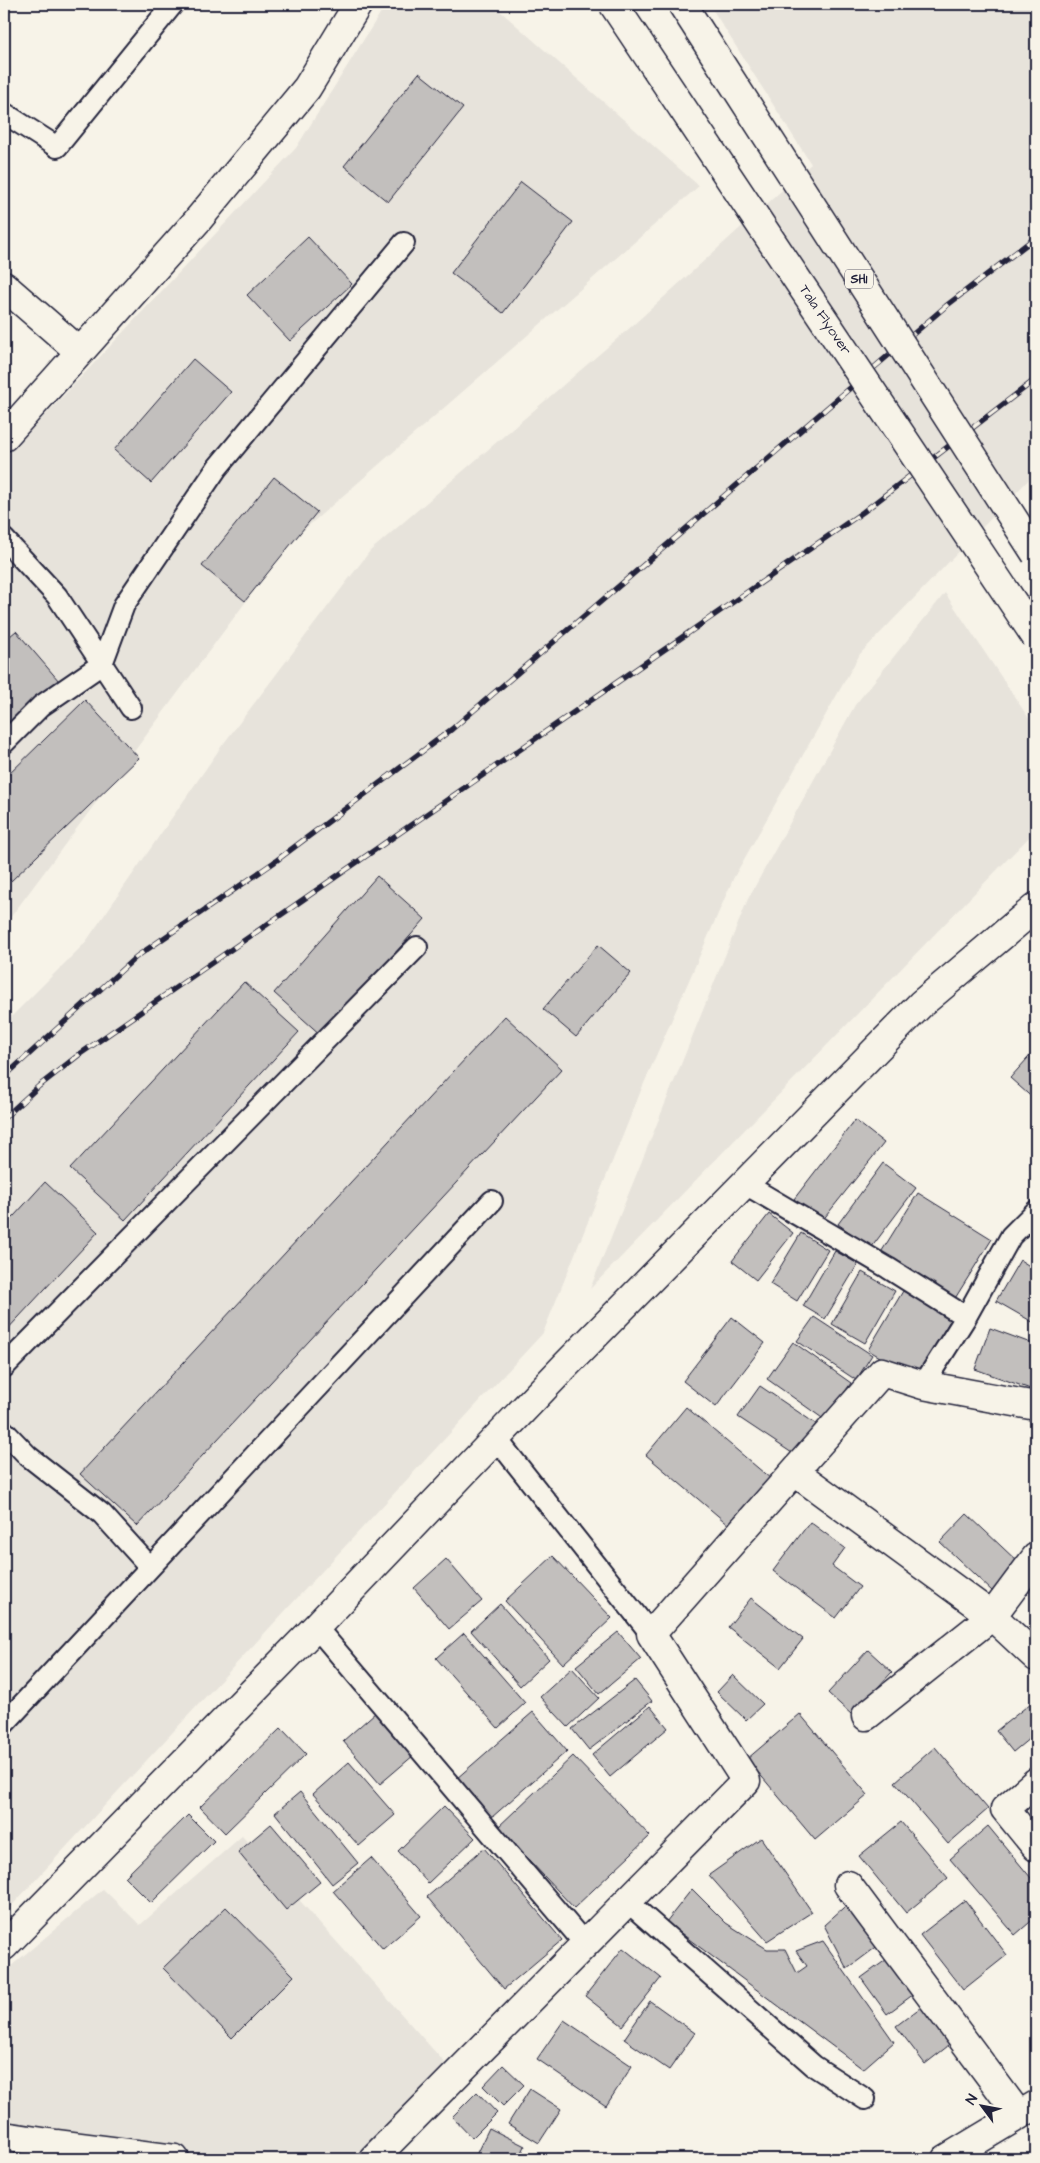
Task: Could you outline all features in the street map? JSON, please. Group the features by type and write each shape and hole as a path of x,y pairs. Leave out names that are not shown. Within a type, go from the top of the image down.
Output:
{"street":[{"path":"4,437 197,221 307,88 358,4"},
{"name":"Tala Flyover","path":"613,4 1036,637"},
{"name":"SH1","path":"682,4 1036,554"},
{"path":"4,286 80,352"},
{"path":"4,1946 316,1627 496,1438 921,1004 1036,907"},
{"path":"373,2159 746,1781 650,1634 882,1372 923,1385 1036,1406"},
{"path":"795,1472 992,1616 1036,1657"},
{"path":"866,1716 992,1616 1036,1557"},
{"path":"1036,1782 1006,1809 1036,1847"},
{"path":"848,1885 1028,2110 946,2159"},
{"path":"4,2136 175,2159"}],"lane":[{"path":"4,113 57,147 173,4"},
{"path":"4,743 41,706 102,664 124,605 217,468 404,243"},
{"path":"4,540 57,596 131,708"},
{"path":"4,1367 417,947"},
{"path":"745,1184 888,1268 966,1317"},
{"path":"4,1724 492,1201"},
{"path":"923,1385 966,1317 1010,1236 1036,1211"},
{"path":"4,1431 28,1456 102,1514 150,1567"},
{"path":"496,1438 650,1634"},
{"path":"316,1627 585,1944"},
{"path":"628,1902 814,2066 865,2099"}],"shaded area":[{"path":"386,4 492,4 699,186 291,541 4,926 4,459 296,148"},
{"path":"709,4 1036,4 1036,472 860,654 734,877 642,1088 543,1333 4,1914 4,1024 85,943 221,747 370,551 632,326 811,164"},
{"path":"945,593 1036,729 1036,830 590,1289 748,899 855,705"},
{"path":"242,1836 446,2064 370,2159 4,2159 4,1972 103,1889 140,1925"}],"building":[{"path":"419,73 463,108 388,202 344,166"},
{"path":"521,182 573,222 503,313 451,273"},
{"path":"308,237 352,284 290,341 247,295"},
{"path":"193,359 231,392 151,483 114,450"},
{"path":"274,477 317,512 245,601 202,566"},
{"path":"16,631 59,681 4,728 4,641"},
{"path":"85,700 139,758 11,881 4,873 4,779"},
{"path":"377,876 425,919 322,1036 274,993"},
{"path":"598,945 631,973 576,1037 543,1009"},
{"path":"244,982 299,1032 125,1220 70,1169"},
{"path":"505,1016 562,1069 137,1526 80,1474"},
{"path":"1036,1049 1036,1101 1010,1078"},
{"path":"855,1120 884,1143 822,1221 794,1199"},
{"path":"883,1163 916,1188 871,1248 838,1224"},
{"path":"45,1182 98,1232 4,1333 4,1227"},
{"path":"918,1193 992,1239 954,1300 880,1254"},
{"path":"769,1214 793,1233 756,1280 732,1261"},
{"path":"801,1233 828,1250 797,1301 770,1284"},
{"path":"835,1251 858,1264 825,1319 803,1306"},
{"path":"1020,1260 1036,1270 1036,1324 996,1301"},
{"path":"862,1272 895,1291 865,1343 832,1324"},
{"path":"903,1291 951,1319 916,1378 868,1350"},
{"path":"732,1317 765,1343 716,1407 683,1381"},
{"path":"814,1317 872,1355 856,1380 797,1341"},
{"path":"990,1328 1036,1345 1036,1391 975,1369"},
{"path":"793,1342 851,1383 825,1420 767,1379"},
{"path":"760,1386 816,1424 795,1455 738,1417"},
{"path":"686,1407 771,1479 730,1526 646,1455"},
{"path":"967,1514 1019,1563 993,1592 940,1542"},
{"path":"810,1522 845,1548 832,1566 860,1587 836,1618 773,1571"},
{"path":"553,1556 612,1618 563,1664 505,1601"},
{"path":"446,1559 482,1601 449,1629 414,1588"},
{"path":"751,1598 803,1639 780,1668 728,1627"},
{"path":"500,1604 549,1659 520,1686 471,1631"},
{"path":"618,1632 641,1659 599,1694 576,1666"},
{"path":"464,1633 525,1703 498,1728 436,1658"},
{"path":"868,1650 892,1672 852,1715 828,1693"},
{"path":"572,1668 599,1698 568,1727 540,1697"},
{"path":"733,1675 763,1704 746,1720 717,1692"},
{"path":"635,1680 652,1701 589,1750 572,1729"},
{"path":"1036,1699 1036,1733 1013,1752 996,1731"},
{"path":"650,1706 668,1728 610,1777 592,1755"},
{"path":"376,1712 414,1755 380,1784 343,1741"},
{"path":"533,1712 567,1751 491,1818 456,1779"},
{"path":"800,1714 868,1795 815,1840 747,1759"},
{"path":"281,1728 306,1754 225,1833 200,1807"},
{"path":"935,1747 988,1809 948,1844 895,1782"},
{"path":"573,1756 650,1836 574,1908 498,1827"},
{"path":"349,1762 395,1815 359,1846 313,1794"},
{"path":"300,1792 358,1863 332,1884 275,1813"},
{"path":"444,1806 475,1838 428,1883 398,1851"},
{"path":"188,1815 214,1841 151,1903 125,1877"},
{"path":"901,1822 948,1878 906,1913 859,1856"},
{"path":"271,1824 320,1882 286,1910 238,1852"},
{"path":"988,1826 1036,1884 1036,1917 1015,1935 950,1859"},
{"path":"761,1838 812,1912 767,1941 709,1875"},
{"path":"484,1848 562,1940 504,1989 427,1897"},
{"path":"371,1858 421,1916 383,1949 333,1891"},
{"path":"692,1889 726,1923 767,1949 785,1949 797,1973 807,1966 796,1951 823,1941 894,2042 863,2069 666,1922"},
{"path":"852,1900 887,1939 847,1969 824,1925"},
{"path":"965,1900 1007,1955 963,1990 920,1935"},
{"path":"226,1907 294,1976 232,2038 163,1968"},
{"path":"623,1948 661,1978 623,2026 585,1996"},
{"path":"897,1952 922,1988 887,2014 861,1978"},
{"path":"650,2001 695,2033 669,2070 624,2039"},
{"path":"929,2001 957,2039 925,2064 896,2026"},
{"path":"564,2020 632,2066 606,2106 537,2059"},
{"path":"503,2065 524,2085 503,2106 483,2086"},
{"path":"530,2089 561,2109 539,2143 508,2124"},
{"path":"477,2092 497,2113 472,2138 452,2117"},
{"path":"489,2128 525,2146 519,2159 474,2159"}],"railway":[{"path":"4,1077 136,957 273,863 452,729 946,306 1036,237"},
{"path":"4,1118 39,1086 80,1054 863,512 1036,379"}]}
